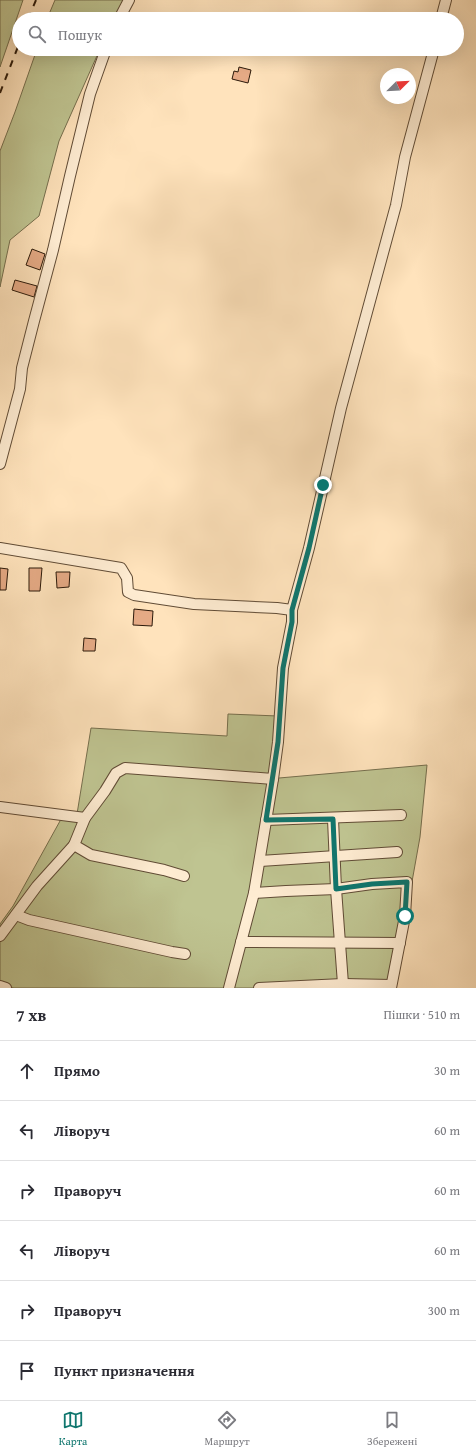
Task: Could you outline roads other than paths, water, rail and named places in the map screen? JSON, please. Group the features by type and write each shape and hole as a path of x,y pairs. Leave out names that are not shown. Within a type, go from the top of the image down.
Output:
{"street":[{"path":"123,12 129,0"},
{"path":"443,12 446,0"},
{"path":"0,464 20,389 22,368 53,250 90,94 104,56"},
{"path":"229,988 254,893 260,861 278,742 283,668 292,622 292,610 309,548 341,408 396,205 405,157 432,56"},
{"path":"0,548 122,568 127,578 128,592 134,595 194,604 292,610"},
{"path":"0,936 37,886 74,845 85,818 116,773 125,768 273,780"},
{"path":"0,807 85,818"},
{"path":"266,820 333,819 400,815"},
{"path":"333,819 334,856 343,984"},
{"path":"74,845 91,854 164,870 184,876"},
{"path":"260,861 398,852"},
{"path":"254,893 336,889 372,884 407,882 405,916 391,987 343,984 259,988"},
{"path":"16,915 29,920 185,954"},
{"path":"241,942 400,942"},
{"path":"0,986 6,988"}],"railway":[{"path":"31,12 36,0"},
{"path":"0,93 14,56"}]}
